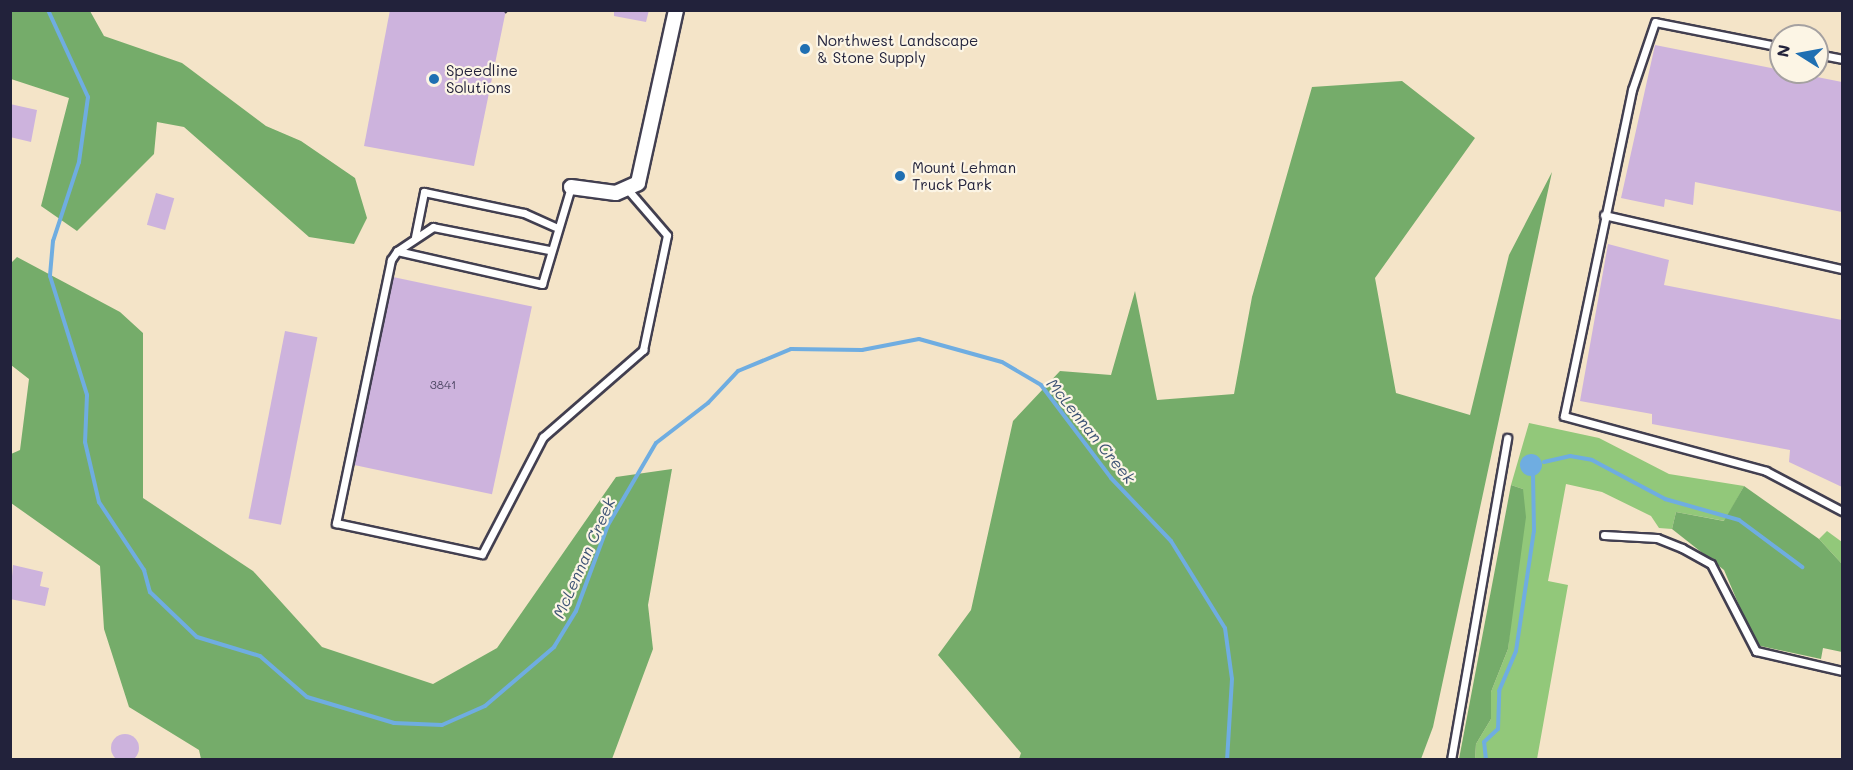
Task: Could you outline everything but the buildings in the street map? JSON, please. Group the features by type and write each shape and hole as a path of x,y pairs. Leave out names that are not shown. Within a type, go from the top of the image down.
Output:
{"street":[{"path":"572,187 629,191 643,170 676,10"}],"lane":[{"path":"1769,45 1655,22 1632,90 1604,215 1564,416 1766,471 1842,512"},
{"path":"397,252 542,284 555,227 572,187"},
{"path":"549,250 433,227 415,237 397,252 391,260 336,523 482,554 543,436 644,350 667,235 629,191"},
{"path":"415,237 424,192 525,213 555,227"},
{"path":"1604,215 1842,268"},
{"path":"1451,759 1507,438"},
{"path":"1604,534 1657,538 1701,559 1728,590 1756,651 1842,671"}],"green space":[{"path":"11,10 90,11 104,36 182,63 266,126 301,141 355,178 367,218 354,244 309,237 184,127 157,122 154,154 77,231 41,206 69,98 11,79"},
{"path":"1402,81 1475,138 1375,278 1396,393 1470,415 1509,255 1552,172 1433,727 1421,759 1019,759 1021,753 938,655 971,610 1013,421 1060,371 1111,375 1135,291 1157,400 1234,394 1252,297 1312,87"},
{"path":"17,257 120,312 143,333 143,498 253,571 322,647 433,684 497,648 616,477 672,469 648,605 653,649 612,759 201,759 199,750 129,707 104,629 100,566 11,503 11,454 20,450 29,379 11,365 11,263"},
{"path":"1529,423 1599,438 1669,474 1744,486 1725,521 1676,512 1672,529 1659,528 1651,516 1602,492 1566,484 1548,581 1568,585 1537,759 1475,759 1476,744 1491,719 1491,692 1508,649 1523,489 1511,485"},
{"path":"1511,485 1523,489 1526,517 1508,649 1491,692 1491,719 1476,744 1475,759 1459,759"},
{"path":"1744,486 1819,539 1842,564 1842,652 1823,648 1821,659 1756,645 1724,570 1672,529 1676,512 1724,521"},
{"path":"1827,531 1842,542 1842,564 1819,539"}],"water":[{"path":"1531,454 1539,457 1542,465 1539,473 1531,476 1523,473 1520,465 1523,457"}],"waterway":[{"name":"McLennan Creek","path":"48,10 88,97 79,162 53,241 50,276 87,395 85,442 99,502 144,570 150,592 197,637 260,656 307,697 394,723 442,725 485,706 554,647 576,611 608,525 656,443 708,403 738,371 791,349 862,350 919,339 1002,362 1041,385 1111,478 1171,541 1225,628 1232,679 1227,760"},
{"path":"1544,462 1570,456 1592,460 1665,499 1739,520 1802,567"},
{"path":"1486,760 1484,742 1498,729 1499,691 1516,651 1534,531 1533,476"}],"place":[{"name":"Northwest Landscape & Stone Supply","path":"805,49"},
{"name":"Speedline Solutions","path":"434,79"},
{"name":"Mount Lehman Truck Park","path":"900,176"}]}
